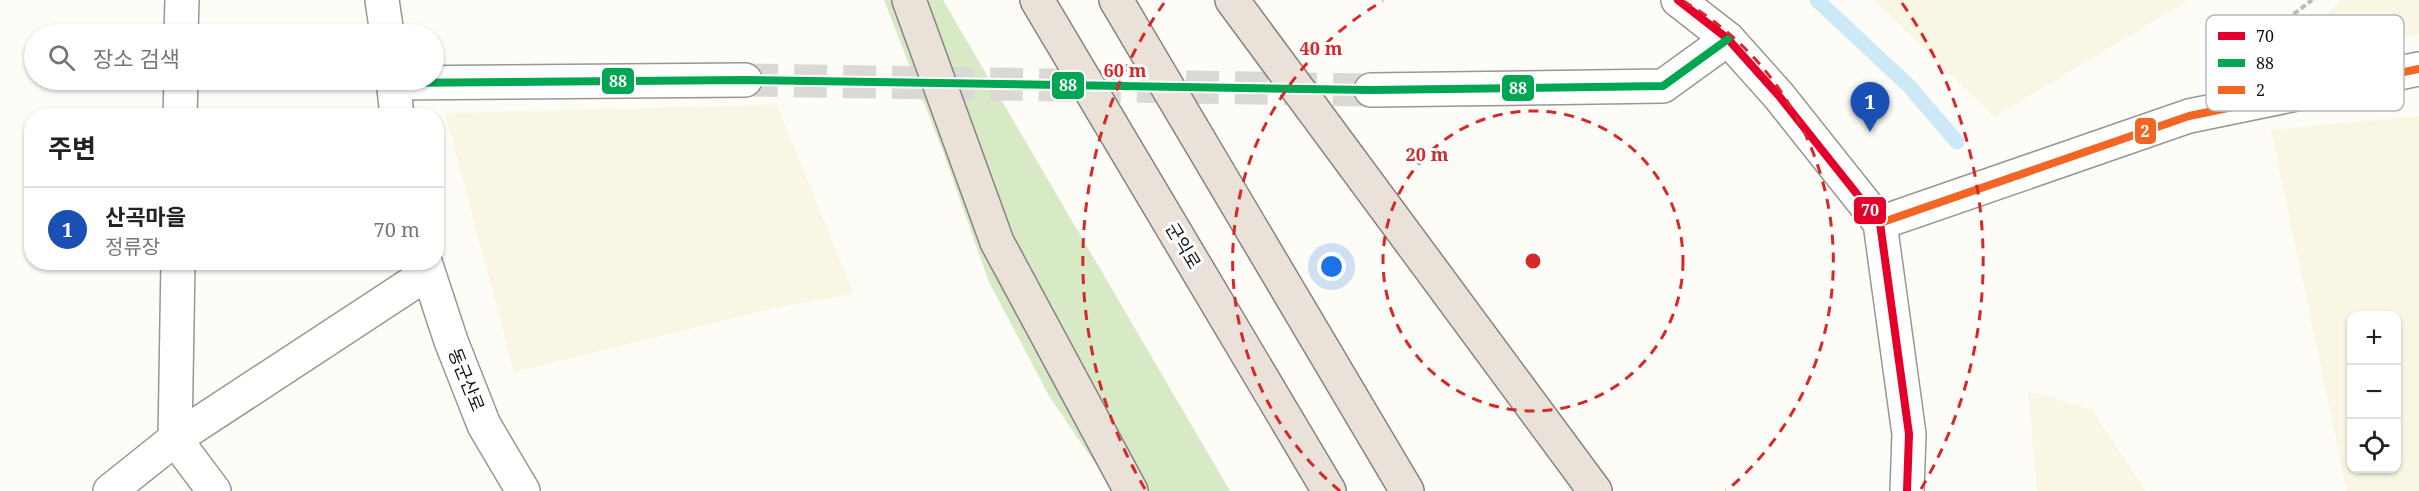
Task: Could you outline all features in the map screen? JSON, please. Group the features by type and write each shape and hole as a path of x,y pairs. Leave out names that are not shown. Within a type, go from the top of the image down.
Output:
{"highway":[{"path":"909,0 997,242 1131,491"},
{"name":"군익로","path":"1037,0 1329,491"},
{"path":"1116,0 1407,491"},
{"path":"1232,0 1595,491"}],"street":[{"path":"181,24 182,0"},
{"path":"382,0 386,24"},
{"path":"1678,0 1728,39 1779,96 1880,223 1910,434 1907,491"},
{"path":"1371,90 1664,86 1728,39"},
{"path":"2404,72 2419,69"},
{"path":"444,81 745,80"},
{"path":"180,108 181,90"},
{"path":"394,90 396,108"},
{"path":"1880,223 2189,116 2213,111"},
{"path":"178,270 176,439 214,491"},
{"path":"110,491 176,439 424,270"},
{"name":"동군산로","path":"428,270 484,425 523,491"}],"path":[{"path":"2293,15 2312,0"},
{"path":"2189,116 2206,89"}],"shaded area":[{"path":"1874,0 2189,0 1994,117"},
{"path":"2341,0 2419,0 2419,34 2404,36 2404,15 2327,15"},
{"path":"777,105 854,294 774,308 514,372 445,113"},
{"path":"2419,116 2419,491 2347,491 2271,130"},
{"path":"2028,391 2092,410 2146,491 2037,491"}],"green space":[{"path":"884,0 943,0 1230,491 1114,491 1049,396 989,282 942,149"}],"waterway":[{"path":"1817,0 1909,86 1957,142"}],"tunnel":[{"path":"745,80 1371,90"}],"transit line":[{"name":"70","path":"1678,0 1728,39 1779,96 1880,223 1909,434 1907,491"},
{"name":"88","path":"444,83 745,80 1371,90 1663,86 1728,39"},
{"name":"2","path":"2404,72 2419,69"},
{"name":"2","path":"1880,223 2189,116 2213,111"}],"place":[{"name":"산곡마을","path":"1870,132"}]}
